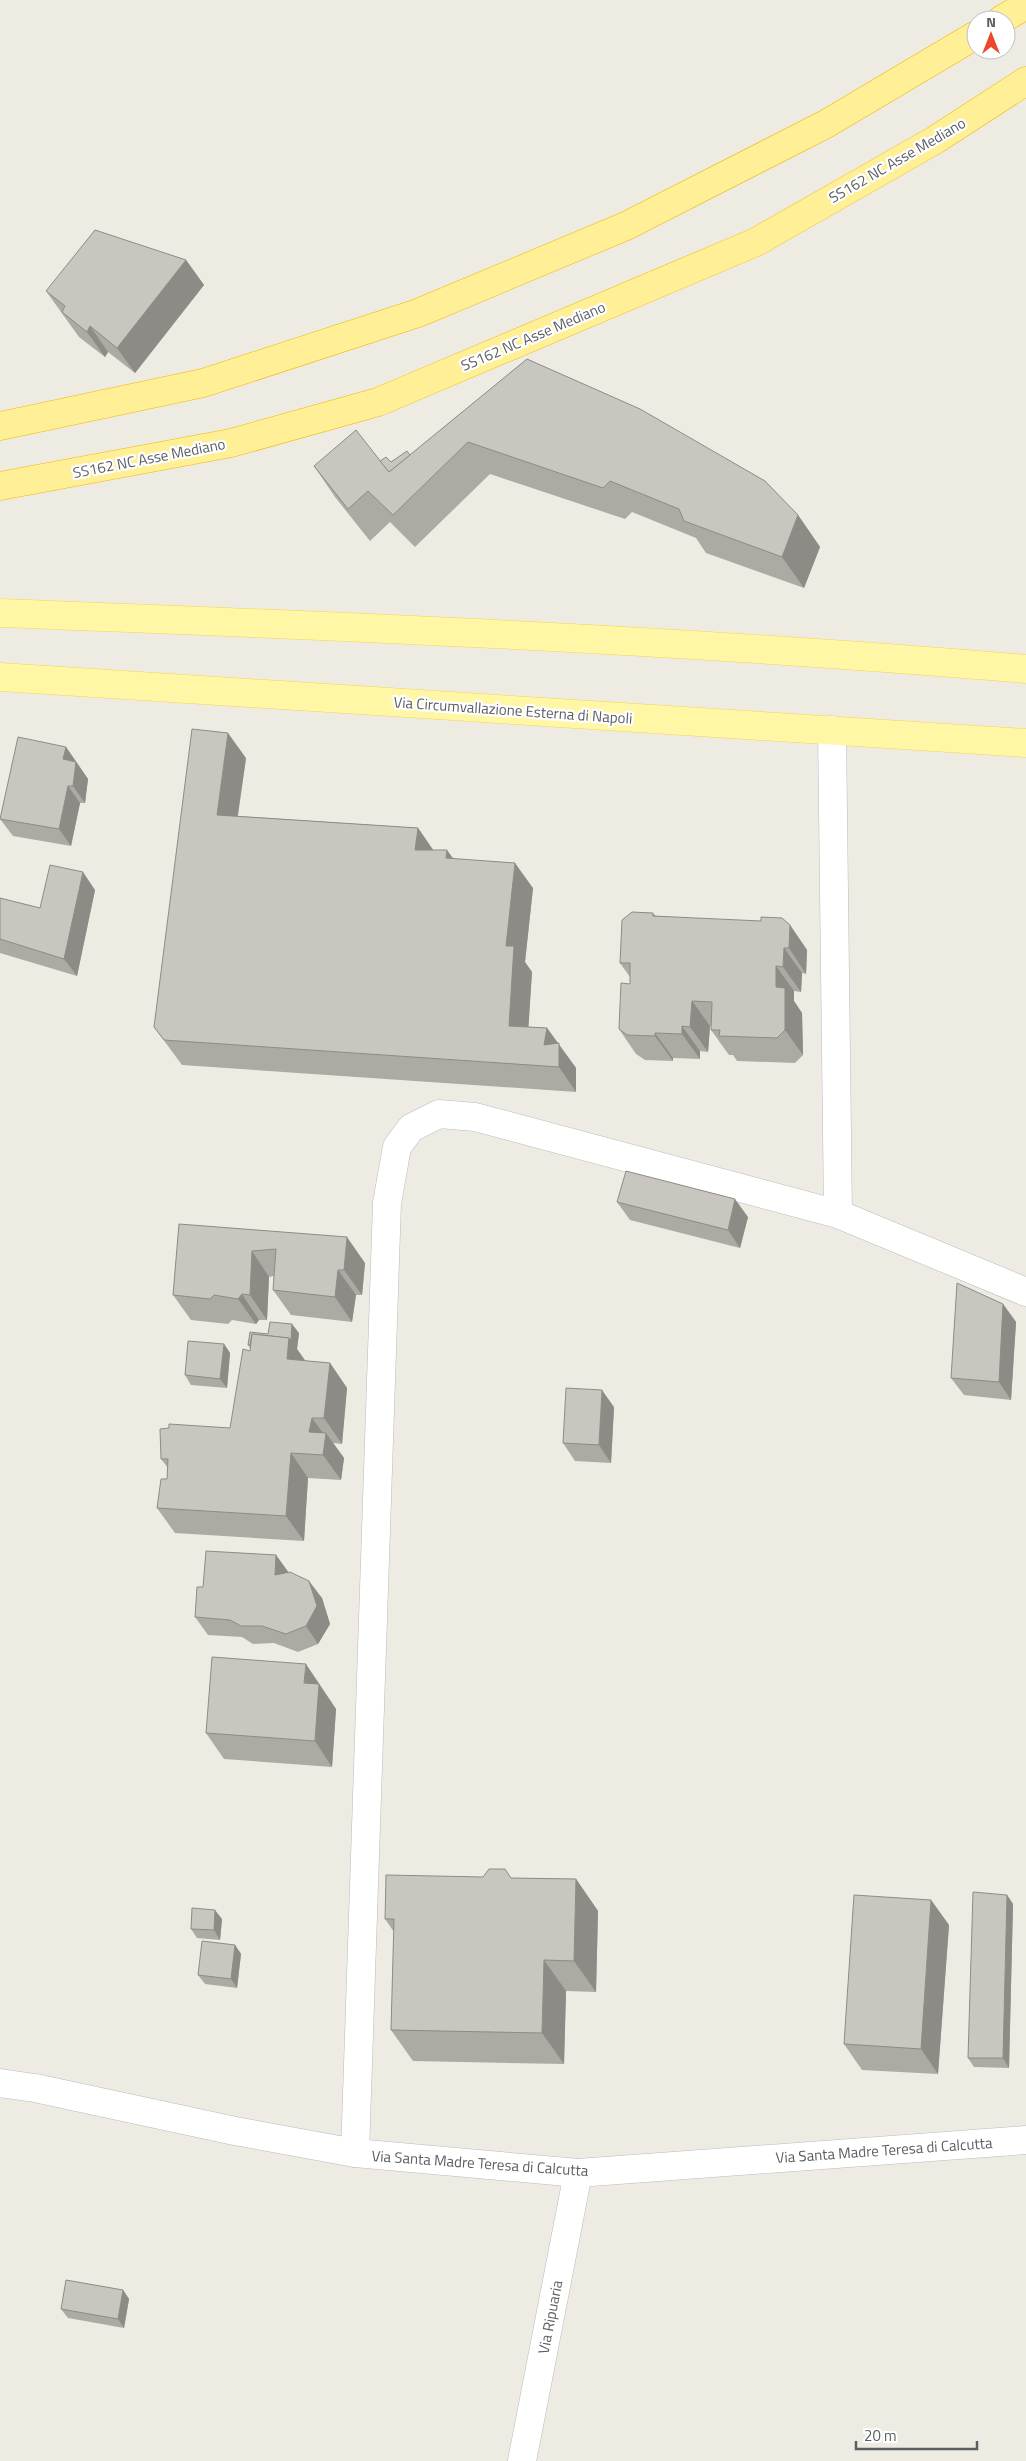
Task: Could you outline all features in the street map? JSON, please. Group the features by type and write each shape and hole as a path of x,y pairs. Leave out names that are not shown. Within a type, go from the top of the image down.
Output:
{"highway":[{"path":"0,426 203,383 418,313 626,226 826,124 966,40"},
{"name":"SS162 NC Asse Mediano","path":"0,486 231,443 378,402 756,242 935,140 1026,81"}],"main road":[{"path":"0,613 290,624 646,642 1026,669"},
{"name":"Via Circumvallazione Esterna di Napoli","path":"0,677 1026,743"}],"street":[{"path":"832,730 838,1214"},
{"path":"355,2153 387,1203 398,1147 411,1128 439,1114 475,1117 838,1214 1026,1292"},
{"name":"Via Santa Madre Teresa di Calcutta","path":"0,2083 36,2088 235,2131 355,2153 578,2173 1026,2140"},
{"name":"Via Ripuaria","path":"522,2461 578,2173"}],"building":[{"path":"95,230 186,260 117,348 90,326 87,332 62,312 65,306 46,291"},
{"path":"527,359 640,409 765,481 798,515 782,557 684,521 679,509 610,481 603,488 468,442 393,515 368,491 348,509 314,466 356,430 389,472"},
{"path":"407,451 410,455 389,472 380,461 386,457 391,462"},
{"path":"192,729 228,733 217,815 418,828 415,850 447,850 446,858 515,863 506,946 514,946 509,1026 547,1028 544,1045 559,1043 559,1067 164,1040 154,1027"},
{"path":"18,737 66,747 63,759 76,762 73,786 68,786 59,829 0,819"},
{"path":"50,865 83,872 64,959 0,939 0,898 40,908"},
{"path":"632,912 653,913 653,916 761,921 761,917 782,918 790,925 789,948 784,948 783,967 776,966 776,987 785,988 785,1030 777,1038 719,1036 720,1030 711,1030 712,1002 692,1001 690,1027 682,1026 682,1034 655,1033 655,1036 627,1035 619,1029 621,983 630,984 630,963 620,963 622,920"},
{"path":"626,1171 735,1199 728,1230 617,1202"},
{"path":"179,1224 347,1237 344,1270 338,1270 335,1297 273,1290 276,1249 252,1251 250,1295 242,1294 238,1299 214,1295 210,1299 173,1295"},
{"path":"957,1283 1003,1304 999,1382 951,1378"},
{"path":"270,1322 292,1324 291,1340 289,1338 252,1334 250,1345 248,1345 250,1332 268,1334"},
{"path":"252,1334 289,1338 287,1359 330,1363 324,1418 312,1418 309,1432 326,1433 323,1455 291,1453 286,1516 157,1508 161,1479 167,1479 168,1459 161,1459 160,1429 169,1428 169,1424 230,1428 243,1349 250,1351"},
{"path":"188,1341 224,1344 220,1379 185,1375"},
{"path":"566,1388 602,1390 599,1445 563,1443"},
{"path":"206,1551 276,1555 275,1575 290,1572 309,1581 317,1606 306,1626 286,1634 262,1626 241,1626 230,1620 195,1617 197,1587 203,1587"},
{"path":"212,1657 306,1664 304,1683 319,1684 315,1741 206,1733"},
{"path":"489,1869 505,1869 511,1878 576,1879 574,1961 544,1960 542,2033 391,2030 394,1919 385,1919 386,1875 483,1877"},
{"path":"973,1892 1007,1895 1003,2058 968,2058"},
{"path":"854,1895 931,1900 921,2049 844,2044"},
{"path":"192,1908 215,1910 214,1930 191,1929"},
{"path":"202,1941 235,1945 231,1979 198,1975"},
{"path":"66,2280 123,2290 118,2319 61,2309"}]}
